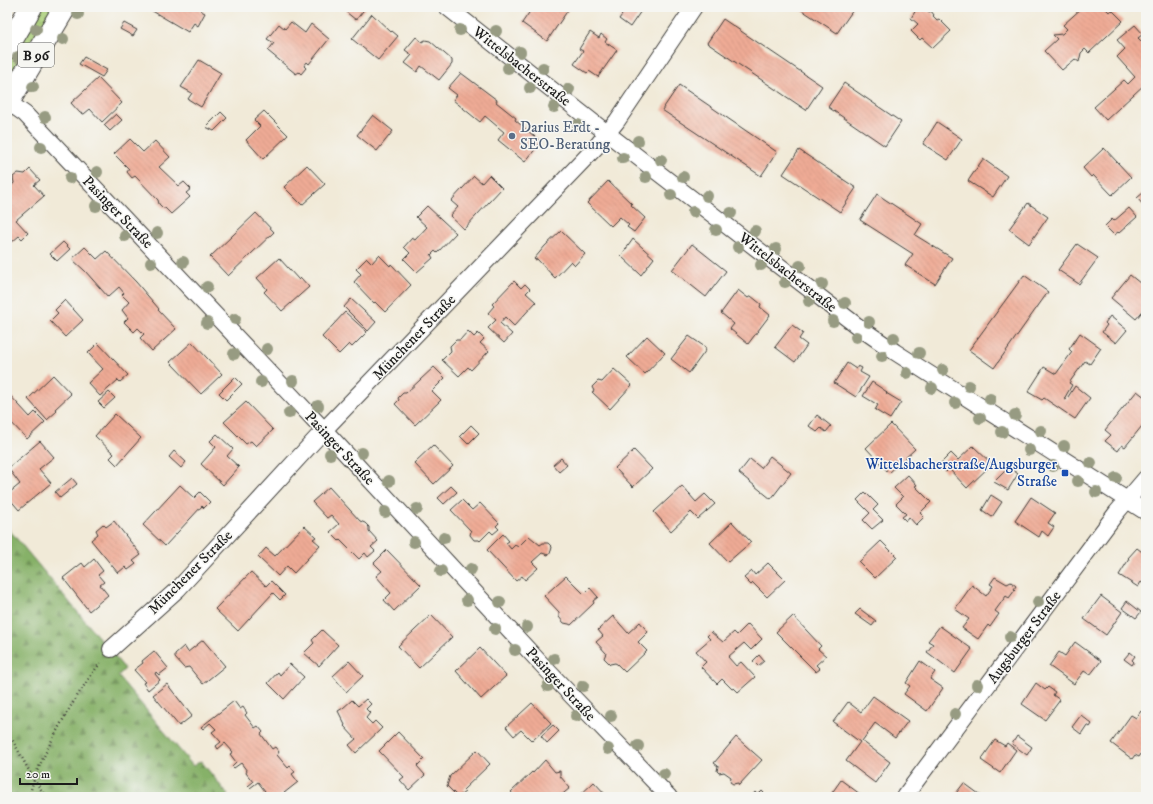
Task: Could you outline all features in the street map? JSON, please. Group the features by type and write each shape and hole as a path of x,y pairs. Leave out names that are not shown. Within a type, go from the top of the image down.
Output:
{"main road":[{"name":"B 96","path":"7,48 31,7"},
{"name":"B 96","path":"8,103 65,7"}],"street":[{"name":"Wittelsbacherstraße","path":"448,7 607,133 856,325 1146,512"},
{"name":"Münchener Straße","path":"111,649 178,589 324,430 596,147 622,114 694,7"},
{"name":"Pasinger Straße","path":"8,103 25,114 668,797"},
{"name":"Augsburger Straße","path":"904,797 1112,518 1146,478"}],"path":[{"path":"29,797 33,778 61,721 88,678 111,649"},
{"path":"7,730 33,778 46,797"}],"green space":[{"path":"42,7 53,7 7,84 7,66"},
{"path":"7,527 125,669 118,676 193,766 201,761 228,795 225,797 7,797"}],"building":[{"path":"150,7 203,7 201,11 205,13 198,26 194,23 188,32 149,9"},
{"path":"345,7 366,7 356,20 346,12 348,10"},
{"path":"533,7 570,7 547,41 522,23"},
{"path":"635,7 641,11 630,27 619,19 624,12 619,8"},
{"path":"797,7 849,7 853,10 837,33"},
{"path":"918,7 924,7 929,12 931,11 937,20 939,19 951,31 933,48 922,38 920,40 911,31 918,24 911,18"},
{"path":"1083,7 1104,7 1109,12 1112,10 1123,21 1089,53 1085,49 1081,53 1079,62 1075,59 1062,70 1044,51 1057,39 1053,35 1062,34 1067,29 1063,25"},
{"path":"372,14 391,32 392,31 398,36 378,60 352,39"},
{"path":"723,19 822,86 806,110 707,43"},
{"path":"291,22 305,33 311,24 329,39 309,64 307,62 304,66 306,68 301,74 299,72 296,74 268,51 274,43 267,39 279,24 285,29"},
{"path":"124,23 137,30 133,36 120,29"},
{"path":"1135,25 1143,34 1138,38 1146,46 1146,83 1106,120 1094,107 1124,80 1128,84 1135,77 1117,57 1125,49 1117,40"},
{"path":"590,32 599,38 601,34 607,39 605,42 617,50 598,77 589,71 587,73 574,64 583,51 579,49"},
{"path":"416,37 422,42 425,40 430,41 452,60 452,64 439,80 421,66 417,72 405,63 412,55 405,50"},
{"path":"84,57 107,70 102,77 79,64"},
{"path":"199,60 221,73 201,107 188,99 192,93 181,87"},
{"path":"461,73 497,100 496,102 516,118 515,120 541,142 525,162 498,140 504,132 485,116 480,122 453,100 457,95 448,88"},
{"path":"98,78 122,103 102,122 90,109 84,114 80,113 71,103"},
{"path":"844,83 901,122 885,146 828,107"},
{"path":"679,85 777,152 761,176 662,110"},
{"path":"264,111 288,135 263,159 246,140 260,126 254,120"},
{"path":"221,112 227,118 214,131 206,127"},
{"path":"116,114 122,120 110,131 104,125"},
{"path":"373,115 393,131 377,151 357,135"},
{"path":"937,122 962,139 948,160 923,144"},
{"path":"130,139 143,152 155,141 170,157 159,167 179,186 184,182 191,189 186,193 190,197 171,214 159,204 158,200 135,176 132,178 127,172 129,169 114,154"},
{"path":"1104,148 1131,177 1112,195 1093,175 1091,177 1083,168"},
{"path":"799,150 856,188 840,212 783,174"},
{"path":"983,159 1007,176 993,197 968,181"},
{"path":"307,165 325,184 302,205 284,187"},
{"path":"30,169 40,180 34,185 44,196 16,220 28,233 22,239 19,236 12,242 7,236 7,191 14,183 13,177 18,173 25,174"},
{"path":"489,175 502,188 464,229 450,216 458,207 451,201 474,176 482,183"},
{"path":"608,181 645,218 634,232 627,227 629,225 620,217 611,226 587,203"},
{"path":"1144,192 1146,194 1146,208 1137,198"},
{"path":"877,194 922,224 915,235 952,258 935,284 905,265 913,254 860,220"},
{"path":"1028,203 1048,217 1029,244 1009,229"},
{"path":"427,206 456,233 437,253 435,251 431,255 433,258 417,272 404,259 410,253 404,247 412,238 415,240 427,227 416,217"},
{"path":"1129,208 1137,217 1119,233 1118,232 1114,235 1105,226 1112,219 1114,221"},
{"path":"256,213 274,232 228,276 210,257"},
{"path":"561,231 585,254 575,265 571,261 555,278 537,259 534,259"},
{"path":"633,239 654,258 641,275 621,256"},
{"path":"63,242 70,249 57,261 50,254"},
{"path":"692,244 726,271 706,297 672,270"},
{"path":"1077,244 1098,258 1079,284 1058,270"},
{"path":"85,247 97,259 106,251 136,282 159,309 158,310 176,329 152,351 140,338 144,334 138,328 134,332 124,322 128,318 122,310 129,302 122,295 124,293 119,287 108,297 72,259"},
{"path":"379,255 390,266 391,264 411,285 385,312 354,282 361,274 356,269 367,258 372,263"},
{"path":"279,258 299,280 301,278 309,287 282,311 264,292 267,289 257,278"},
{"path":"1024,275 1048,292 994,368 969,350"},
{"path":"1130,275 1146,288 1146,307 1136,319 1111,298"},
{"path":"514,281 521,288 525,284 530,289 526,293 536,302 514,326 505,317 500,323 512,334 504,343 488,328 496,320 488,313 494,306 492,304"},
{"path":"738,290 748,298 751,296 761,304 760,307 770,315 748,344 730,329 734,324 721,313"},
{"path":"351,299 376,322 368,331 344,307"},
{"path":"65,300 83,320 65,337 50,321 58,313 55,310"},
{"path":"345,312 367,332 352,347 349,344 339,354 322,337"},
{"path":"1110,316 1127,330 1116,343 1102,332 1107,325 1105,323"},
{"path":"792,325 803,333 799,339 807,345 795,362 775,347"},
{"path":"468,331 474,337 478,333 484,339 480,343 489,351 471,370 468,367 459,376 442,360 451,351 450,346 456,340 460,340"},
{"path":"1080,333 1101,348 1090,364 1085,361 1069,383 1072,385 1064,399 1066,400 1075,386 1090,398 1075,419 1044,398 1042,400 1028,392 1044,367 1056,374 1072,352 1069,349"},
{"path":"647,336 665,353 645,374 627,357"},
{"path":"689,336 705,347 706,350 689,373 671,359"},
{"path":"192,342 222,374 201,394 170,362"},
{"path":"98,343 128,375 120,382 118,380 100,396 88,383 103,369 88,353"},
{"path":"847,363 856,369 858,366 862,368 860,372 869,377 856,397 834,383"},
{"path":"434,367 445,378 432,391 441,400 415,425 395,404 403,393 406,393"},
{"path":"614,369 632,385 610,409 592,392 594,391 592,387 598,381 602,382"},
{"path":"53,375 71,394 55,409 57,411 47,420 28,399"},
{"path":"235,377 242,384 226,400 219,393"},
{"path":"872,382 901,402 890,419 875,410 878,405 863,396"},
{"path":"1137,391 1146,398 1146,421 1125,447 1122,445 1118,451 1105,441 1111,435 1105,430"},
{"path":"7,392 30,417 35,412 45,422 27,439 7,418"},
{"path":"109,392 115,398 104,408 98,402"},
{"path":"246,402 273,430 256,446 251,441 246,444 224,422"},
{"path":"115,414 141,438 117,465 110,458 114,454 95,436"},
{"path":"817,415 831,426 826,432 821,428 817,432 809,426"},
{"path":"891,424 915,449 889,473 866,448"},
{"path":"471,425 479,433 468,444 460,436"},
{"path":"217,434 233,449 227,456 239,467 223,485 201,464 216,447 210,441"},
{"path":"40,441 54,457 39,469 51,483 19,510 8,497 7,498 7,491 9,493 20,484 8,468"},
{"path":"433,445 453,466 434,484 414,463"},
{"path":"973,446 992,464 967,488 949,469 946,472 939,465 951,453 958,460"},
{"path":"634,450 652,469 633,487 615,468"},
{"path":"174,451 186,462 181,468 169,457"},
{"path":"770,456 791,473 771,499 739,473 750,459 761,468"},
{"path":"561,458 567,465 559,472 553,465"},
{"path":"1009,467 1018,474 1008,490 994,482"},
{"path":"908,475 917,485 915,486 931,502 920,513 924,517 916,525 909,517 906,521 902,517 906,514 896,504 903,497 894,488"},
{"path":"72,478 77,484 60,498 55,492"},
{"path":"180,485 194,498 200,492 210,502 204,508 202,506 165,546 143,525"},
{"path":"451,486 457,492 444,504 438,498"},
{"path":"682,486 696,502 705,494 715,504 698,519 691,512 671,531 654,512"},
{"path":"329,487 360,521 369,527 369,531 378,541 371,547 375,551 368,557 365,553 359,559 340,540 339,541 330,532 339,524 331,515 327,518 312,502"},
{"path":"865,492 878,505 873,510 883,520 872,529 863,520 870,513 857,500"},
{"path":"991,495 1002,502 992,517 982,510"},
{"path":"1031,497 1055,513 1048,523 1054,527 1048,536 1042,531 1039,537 1015,521"},
{"path":"462,500 472,510 480,503 499,523 496,526 499,529 493,534 490,531 480,541 474,540 470,535 471,531 451,510"},
{"path":"114,521 141,555 133,561 136,564 128,570 125,567 118,573 91,540 98,534 96,530 103,524 106,527"},
{"path":"732,522 751,542 728,562 710,543"},
{"path":"304,526 316,537 313,539 320,545 294,573 287,566 278,576 258,557 266,548 275,556"},
{"path":"503,534 509,541 506,543 511,549 515,545 518,547 529,536 540,545 543,543 548,543 552,547 548,555 542,553 532,562 538,568 525,580 522,576 516,581 487,550"},
{"path":"881,541 897,557 875,578 859,562"},
{"path":"1137,548 1146,555 1146,585 1141,582 1138,587 1119,575 1129,559 1128,558"},
{"path":"387,550 421,585 394,611 384,600 391,593 376,576 382,571 374,563"},
{"path":"94,559 103,571 98,575 104,582 100,585 108,595 89,611 63,578 82,563 85,567"},
{"path":"768,563 785,580 767,597 753,583 751,585 744,578 752,571 755,575"},
{"path":"251,572 266,586 271,581 285,595 280,600 273,593 238,631 215,609"},
{"path":"566,576 584,594 590,588 598,597 593,601 594,603 571,625 564,623 559,617 559,612 544,596"},
{"path":"995,577 1007,584 1011,582 1016,586 1014,589 1015,590 1009,598 1006,596 995,611 999,614 990,627 988,625 978,639 962,628 969,619 955,609 972,585 986,596 993,586 990,584"},
{"path":"1101,596 1122,612 1106,635 1084,619"},
{"path":"1127,601 1141,612 1136,618 1122,608"},
{"path":"860,609 876,621 872,626 855,614"},
{"path":"431,615 452,637 419,668 398,646"},
{"path":"613,616 628,633 640,622 648,632 638,642 647,651 625,672 617,664 610,664 604,658 606,653 596,642 603,636 598,630"},
{"path":"793,616 821,646 818,649 826,656 816,665 820,669 816,672 776,632"},
{"path":"748,624 762,639 751,650 744,643 728,657 736,666 741,662 755,677 738,692 734,688 732,689 722,679 717,684 701,667 706,662 696,651 710,639 707,636 711,632 723,642 734,632 737,635"},
{"path":"940,626 972,649 955,673 927,652 933,644 928,641"},
{"path":"322,630 338,645 319,666 304,653 314,643 312,640"},
{"path":"203,640 225,666 203,684 189,667 184,668 175,658 175,654 184,646 188,652"},
{"path":"1075,642 1101,661 1090,675 1084,671 1074,684 1049,666 1059,652 1065,656"},
{"path":"480,648 506,676 481,699 456,671"},
{"path":"154,651 168,668 159,675 156,672 155,674 160,680 148,690 143,683 145,682 134,670"},
{"path":"1130,652 1135,656 1132,660 1134,662 1132,665 1124,659"},
{"path":"759,655 764,661 758,666 753,661"},
{"path":"349,661 363,676 346,692 333,676"},
{"path":"920,661 935,672 930,679 943,688 927,711 904,694 910,686 906,683"},
{"path":"290,664 304,677 284,699 268,683 278,672 280,675"},
{"path":"1036,683 1045,690 1048,687 1055,692 1053,695 1060,700 1045,720 1022,704"},
{"path":"167,684 192,716 179,726 153,695"},
{"path":"873,696 908,721 895,738 875,723 862,741 890,762 875,783 846,761 860,742 833,722 848,702 861,712"},
{"path":"366,699 371,704 366,709 370,713 366,718 372,724 375,721 382,728 356,753 349,745 356,739 344,726 345,725 338,711 352,700 358,706"},
{"path":"234,701 240,709 243,707 247,713 245,715 255,728 258,726 263,732 261,734 272,749 275,747 279,752 277,755 288,768 290,766 295,772 292,774 298,782 279,797 265,797 262,793 265,791 258,782 250,788 248,786 253,782 241,763 234,768 232,766 236,762 230,754 233,752 225,743 218,749 216,746 221,742 212,732 216,729 210,723 203,729 201,727"},
{"path":"532,703 551,723 532,741 521,730 514,736 506,727"},
{"path":"1141,711 1146,715 1146,747 1139,757 1135,755 1132,759 1111,743 1131,715 1136,718"},
{"path":"1081,715 1092,724 1090,727 1087,725 1081,734 1072,727"},
{"path":"553,725 559,731 547,743 541,736"},
{"path":"398,732 424,759 417,766 425,775 409,790 400,780 404,777 379,751"},
{"path":"1017,736 1032,747 1027,755 1012,744"},
{"path":"736,737 762,760 739,785 738,783 733,784 730,782 731,777 724,772 719,773 717,771 718,766 714,763"},
{"path":"995,740 1005,746 1007,743 1016,750 1000,773 981,760"},
{"path":"477,750 490,764 463,790 465,792 458,797 447,786 450,776"},
{"path":"545,760 555,772 560,771 560,776 570,788 559,797 516,797 511,792 532,772 533,773"},
{"path":"841,780 864,797 829,797"},
{"path":"594,782 606,795 604,797 578,797"},
{"path":"964,783 983,797 953,797"},
{"path":"762,791 768,797 751,797 755,792 758,795"}],"place":[{"name":"Darius Erdt - SEO-Beratung","path":"512,136"},
{"name":"Wittelsbacherstraße/Augsburger Straße","path":"1065,473"}]}
